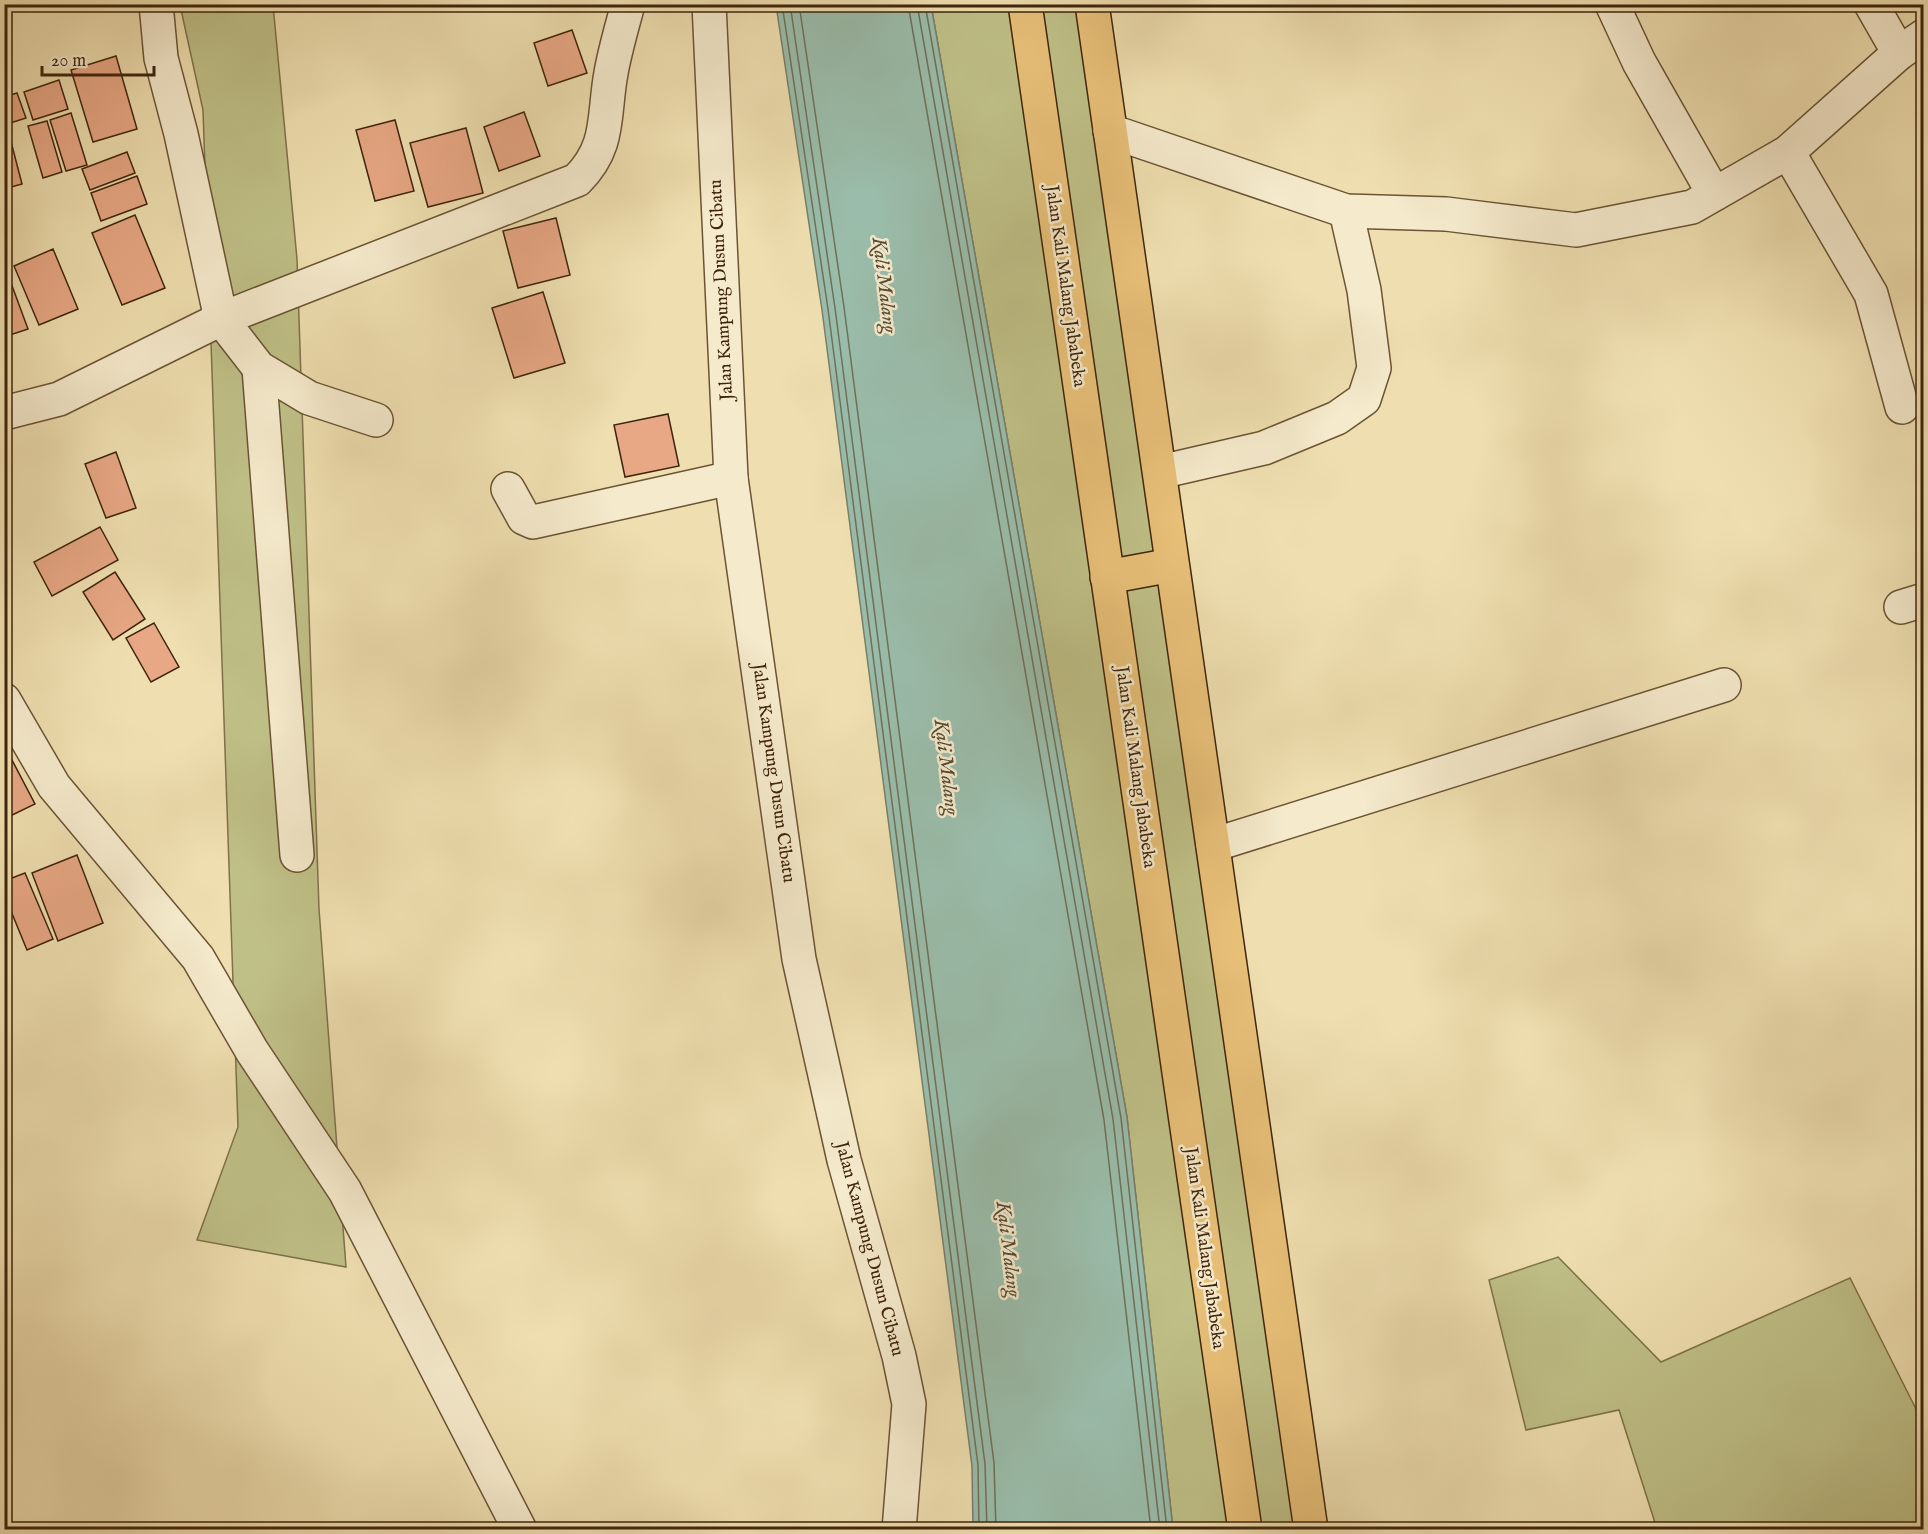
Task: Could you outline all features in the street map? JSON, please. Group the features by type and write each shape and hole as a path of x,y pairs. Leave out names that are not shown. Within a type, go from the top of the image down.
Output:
{"main road":[{"name":"Jalan Kali Malang Jababeka","path":"1025,4 1245,1530"},
{"path":"1092,4 1311,1530"},
{"path":"1107,578 1172,565"}],"street":[{"path":"156,4 160,58 181,134 221,319 259,368 309,398 376,420"},
{"path":"4,413 59,399 221,319 577,180 592,165 602,145 611,72 628,4"},
{"name":"Jalan Kampung Dusun Cibatu","path":"709,4 731,478 799,959 844,1160 899,1356 909,1404 899,1530"},
{"path":"1612,4 1639,62 1714,194"},
{"path":"1110,131 1346,211 1446,214 1576,230 1692,207 1788,152 1911,45 1871,4"},
{"path":"1788,152 1871,294 1902,407"},
{"path":"1160,472 1264,448 1337,418 1364,399 1374,368 1364,290 1346,211"},
{"path":"259,368 297,855"},
{"path":"507,489 524,518 533,522 731,478"},
{"path":"1213,845 1724,685"},
{"path":"4,700 54,786 198,958 252,1051 345,1191 520,1530"}],"green space":[{"path":"180,5 273,5 297,259 319,909 346,1267 197,1240 238,1127 203,110"},
{"path":"931,5 1092,5 1311,1529 1173,1529 1127,1117"},
{"path":"1558,1257 1661,1362 1850,1278 1923,1423 1923,1529 1657,1529 1619,1410 1526,1430 1489,1280"}],"water":[{"name":"Kali Malang","path":"776,5 931,5 1127,1117 1173,1529 973,1529 972,1466 822,310"}],"building":[{"path":"572,30 587,73 548,86 534,43"},
{"path":"116,56 137,129 93,142 71,70"},
{"path":"59,80 68,109 33,120 24,92"},
{"path":"17,93 26,118 4,125 4,97"},
{"path":"524,112 540,156 499,171 484,127"},
{"path":"71,113 87,165 66,171 50,120"},
{"path":"395,120 414,191 375,201 356,130"},
{"path":"47,121 62,172 43,178 28,126"},
{"path":"466,128 483,193 428,207 410,143"},
{"path":"8,130 22,184 4,189 4,131"},
{"path":"127,152 135,173 90,190 82,169"},
{"path":"137,176 147,204 101,221 91,193"},
{"path":"135,215 165,288 122,305 92,233"},
{"path":"556,218 570,275 518,288 503,231"},
{"path":"53,249 78,309 39,325 14,266"},
{"path":"11,283 28,329 4,337 4,286"},
{"path":"543,292 565,363 514,378 492,308"},
{"path":"668,414 679,466 625,477 614,425"},
{"path":"116,452 136,508 106,518 85,464"},
{"path":"100,527 118,560 52,596 34,562"},
{"path":"115,572 145,619 113,640 83,592"},
{"path":"154,623 179,667 151,682 126,638"},
{"path":"12,760 35,804 4,819 4,764"},
{"path":"77,855 103,923 58,941 32,873"},
{"path":"25,873 53,939 27,950 4,894 4,881"}]}
